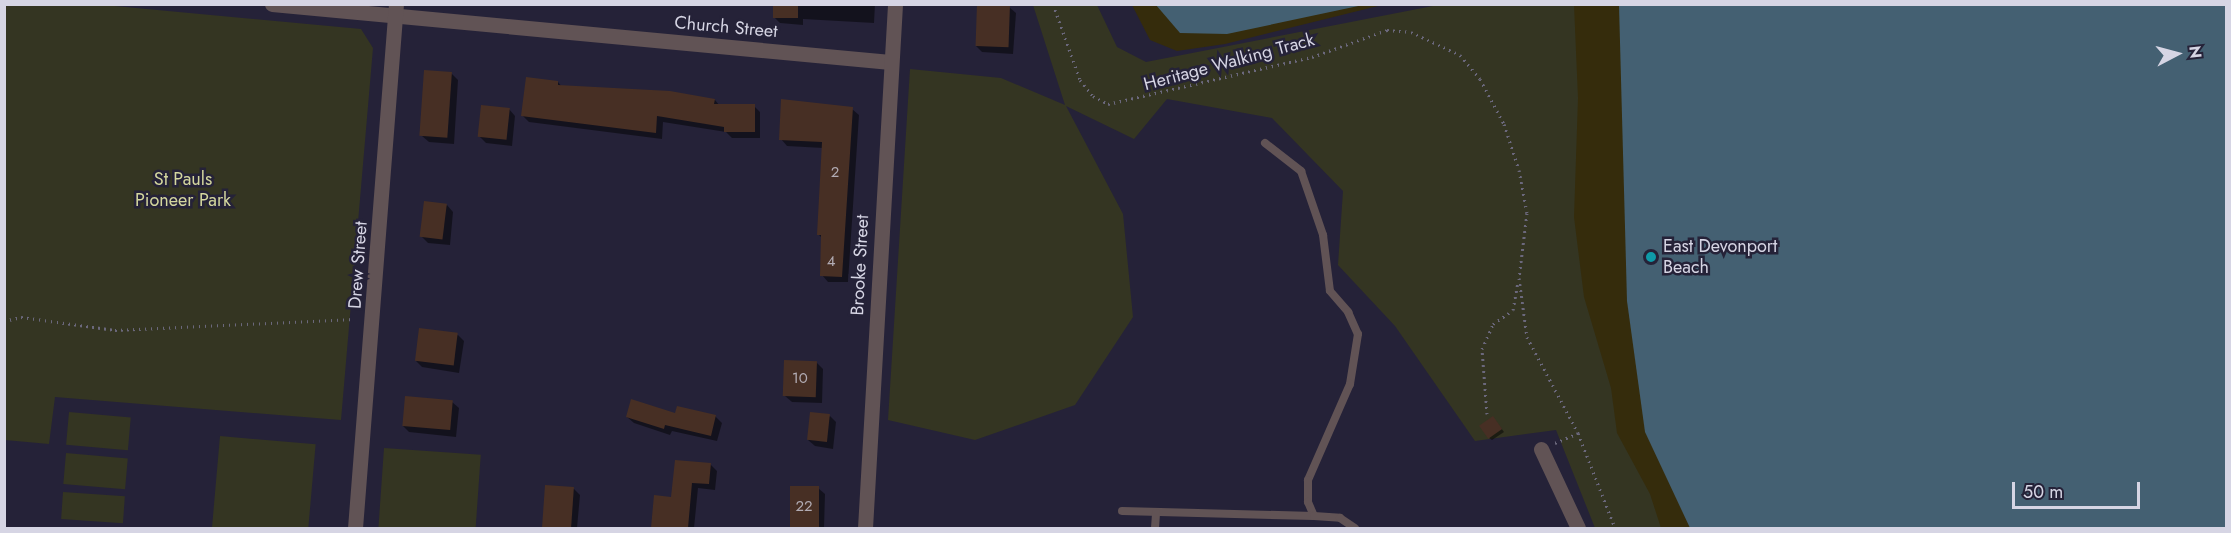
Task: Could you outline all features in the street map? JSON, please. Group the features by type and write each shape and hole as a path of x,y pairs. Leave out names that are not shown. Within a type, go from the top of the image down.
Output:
{"street":[{"name":"Church Street","path":"272,4 395,10 891,62"},
{"name":"Brooke Street","path":"865,528 895,4"},
{"name":"Drew Street","path":"356,528 374,318 395,10"},
{"path":"1541,449 1578,528"}],"lane":[{"path":"1264,143 1301,171 1323,235 1330,291 1348,312 1358,334 1350,384 1308,480 1308,502 1314,516"},
{"path":"1122,511 1314,516 1340,518 1355,528"},
{"path":"1155,528 1156,513"}],"path":[{"name":"Heritage Walking Track","path":"1053,4 1080,80 1093,96 1108,104 1312,57 1387,30 1411,32 1440,43 1460,55 1480,80 1504,124 1527,213 1519,278 1527,338 1578,433 1615,528"},
{"path":"1487,414 1482,349 1493,324 1513,310 1519,278"},
{"path":"4,321 21,317 115,330 374,318"},
{"path":"1541,449 1578,433"}],"green space":[{"name":"St Pauls Pioneer Park","path":"4,5 104,5 361,29 373,48 341,420 55,397 49,444 5,440"},
{"path":"1033,5 1097,5 1117,47 1146,62 1438,5 1619,5 1690,528 1595,528 1556,430 1475,441 1395,326 1338,265 1343,191 1272,118 1167,99 1134,139 1066,106 1123,214 1133,317 1075,405 975,440 888,420 910,69 1001,78 1065,105"},
{"path":"69,412 131,417 128,450 66,445"},
{"path":"220,436 316,444 308,528 212,528"},
{"path":"384,448 481,455 476,528 378,528"},
{"path":"66,453 128,458 125,489 63,484"},
{"path":"63,492 125,496 123,523 61,519"}],"sand":[{"path":"1132,5 1382,5 1225,44 1177,51 1150,40"},
{"name":"East Devonport Beach","path":"1574,5 1719,5 1799,528 1661,528 1650,494 1617,433 1611,388 1584,297 1574,217 1578,98"}],"water":[{"path":"1156,5 1363,5 1227,34 1180,33"},
{"path":"1619,5 2226,5 2226,528 1690,528 1645,432 1627,301"}],"building":[{"path":"773,4 798,4 798,18 773,18"},
{"path":"977,4 1010,5 1009,47 976,46"},
{"path":"424,70 452,72 447,138 419,136"},
{"path":"526,77 558,81 558,85 670,91 715,99 714,104 755,104 755,132 724,132 724,127 657,116 656,133 521,116"},
{"path":"781,99 853,107 842,277 820,276 821,235 817,235 822,142 779,140"},
{"path":"481,105 510,108 506,140 478,137"},
{"path":"424,201 447,204 442,240 420,237"},
{"path":"419,328 458,333 454,366 415,361"},
{"path":"784,360 817,361 816,397 783,396"},
{"path":"405,396 453,400 450,430 402,426"},
{"path":"631,399 675,413 677,406 716,415 711,436 665,425 664,429 626,417"},
{"path":"810,412 830,414 827,442 807,440"},
{"path":"1493,416 1502,429 1488,439 1479,426"},
{"path":"675,460 711,463 709,484 692,483 688,528 651,528 654,495 671,497"},
{"path":"545,485 574,487 571,528 542,528"},
{"path":"790,486 819,486 819,528 790,528"}],"place":[{"name":"East Devonport Beach","path":"1651,257"}]}
